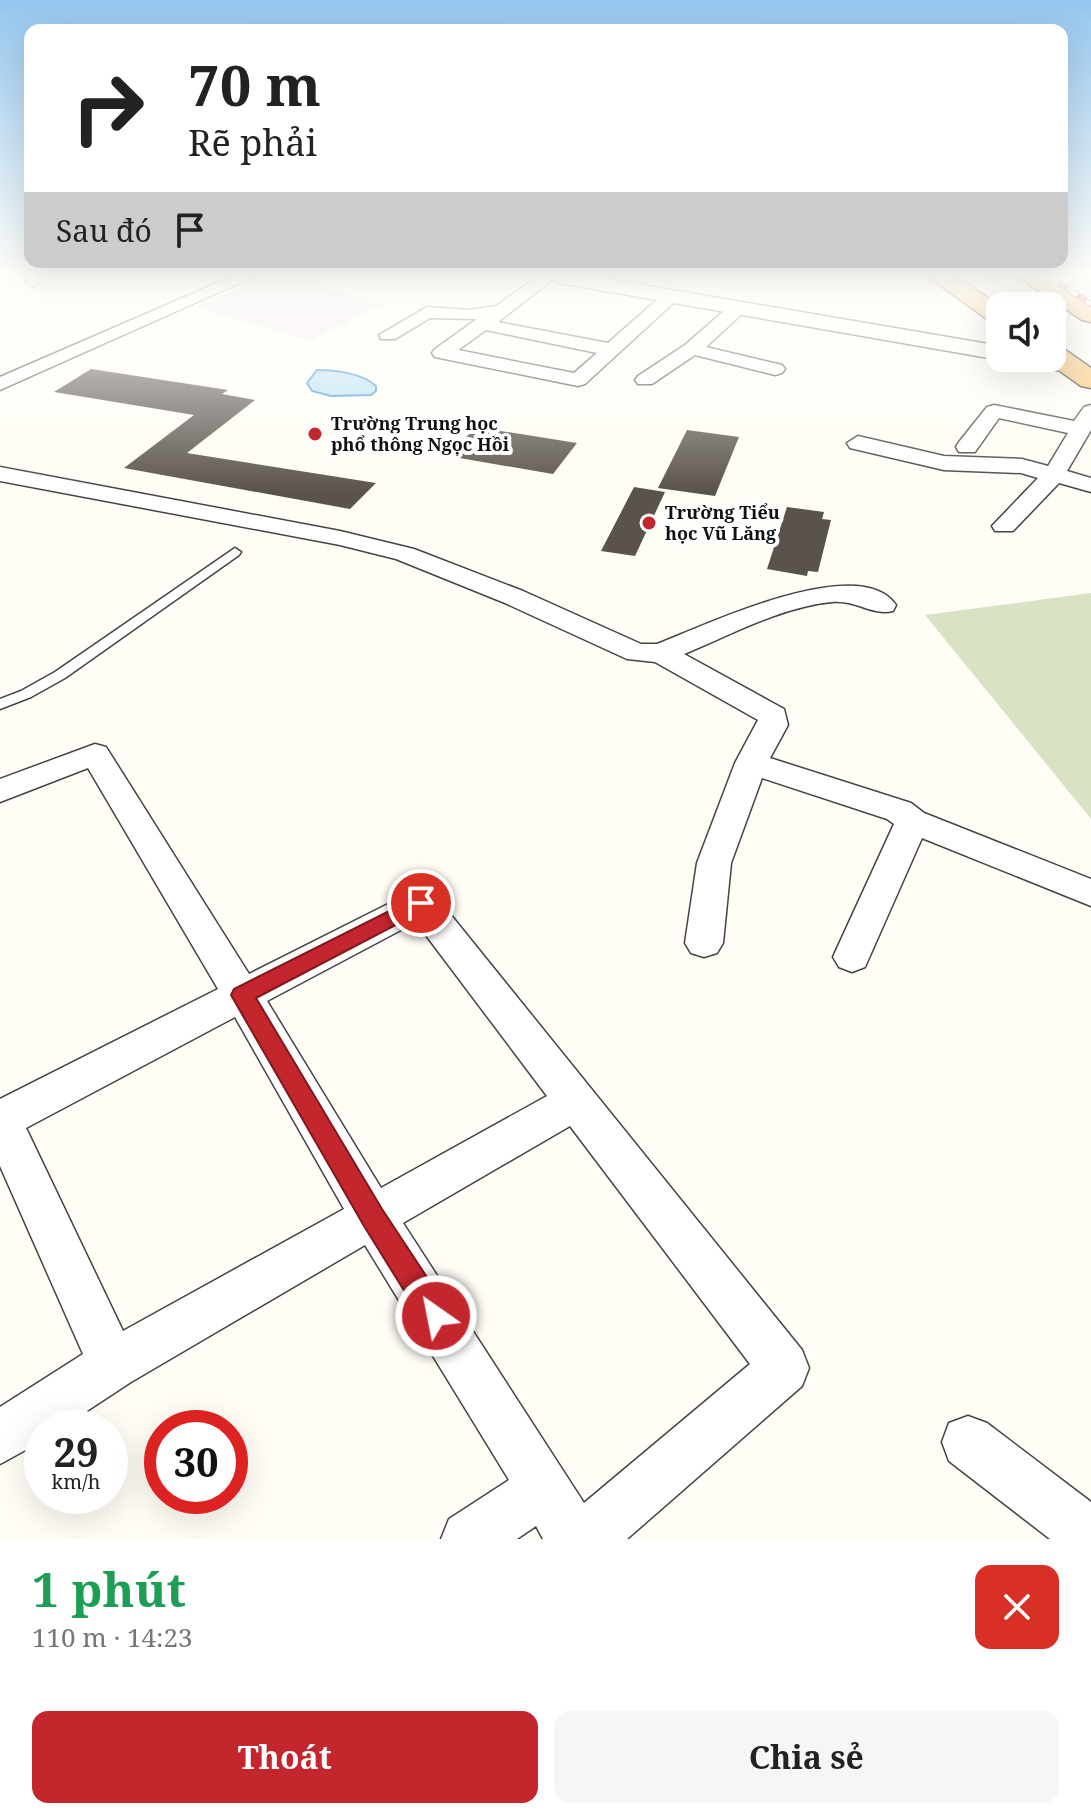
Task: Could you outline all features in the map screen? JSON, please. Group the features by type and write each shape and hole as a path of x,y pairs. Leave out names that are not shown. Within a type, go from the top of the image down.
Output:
{"street":[{"path":"0,384 81,349"},
{"path":"448,349 442,353 578,380 612,350"},
{"path":"606,349 612,350"},
{"path":"645,380 692,349 775,369"},
{"path":"967,447 994,411 1086,420 1054,474 1004,526"},
{"path":"858,443 944,463 1022,466 1091,485"},
{"path":"0,474 340,538 405,554 514,597 637,653 661,653 796,602 832,594 850,593 883,605"},
{"path":"661,653 773,716 773,725 751,763 714,863 704,943"},
{"path":"0,791 95,754 373,1217 545,1488 574,1539"},
{"path":"751,763 899,811 912,821 1091,893"},
{"path":"852,957 912,821"},
{"path":"113,1364 0,1119 421,903 784,1368 585,1539"},
{"path":"0,1438 113,1364 576,1101"},
{"path":"968,1442 1082,1529 1089,1539"},
{"path":"469,1539 545,1488"}],"lane":[{"path":"0,704 60,675 235,552"}],"green space":[{"path":"1091,593 1091,819 925,615"}],"water":[{"path":"317,370 356,375 376,386 376,391 371,395 331,396 312,391 307,383"}],"building":[{"path":"91,369 228,390 222,394 255,400 187,453 376,483 350,509 124,468 194,415 54,392"},
{"path":"476,427 577,443 553,474 448,456"},
{"path":"687,430 739,437 715,496 658,488"},
{"path":"634,487 665,492 635,556 601,551"},
{"path":"787,507 824,512 822,519 831,520 818,572 808,571 807,576 767,569"}],"place":[{"name":"Trường Trung học phổ thông Ngọc Hồi","path":"315,434"},
{"name":"Trường Tiểu học Vũ Lăng","path":"649,523"}],"route":[{"path":"421,903 242,995 373,1217 436,1316"}]}
